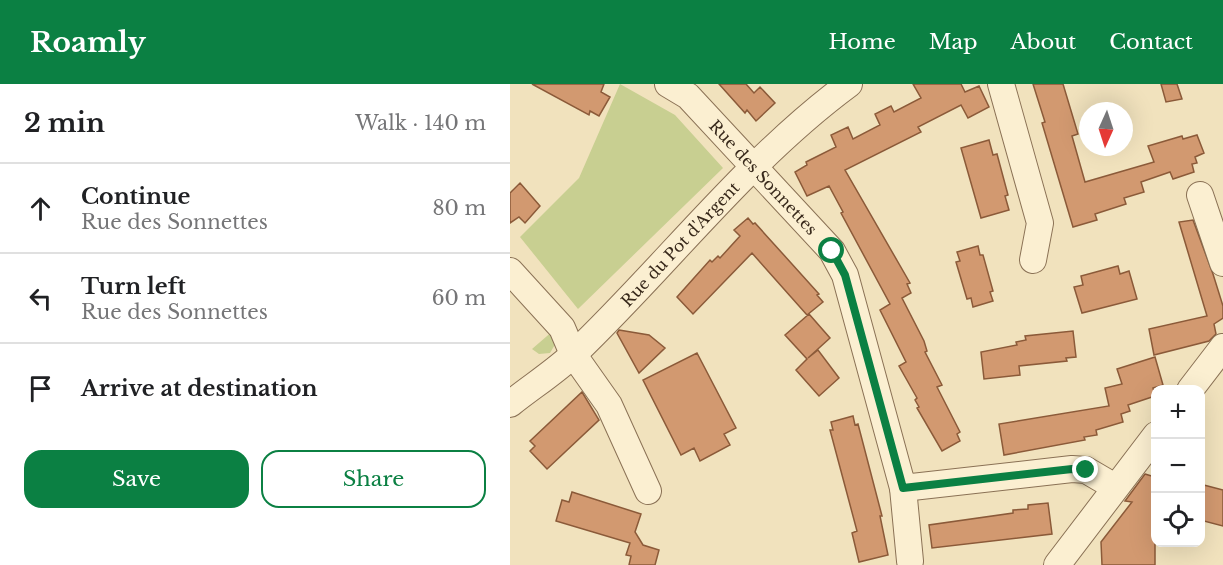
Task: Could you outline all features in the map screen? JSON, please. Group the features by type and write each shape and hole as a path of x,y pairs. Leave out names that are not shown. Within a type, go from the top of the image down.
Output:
{"street":[{"name":"Rue des Sonnettes","path":"668,84 688,96 832,251 845,275 903,488 910,561"},
{"name":"Rue du Pot d'Argent","path":"510,404 573,354 811,112 849,84"},
{"path":"1001,84 1040,223 1033,260"},
{"path":"1200,195 1223,262"},
{"path":"510,271 562,328 573,354 609,405 648,491"},
{"path":"1194,385 1223,347"},
{"path":"1057,565 1152,439"},
{"path":"903,488 1072,469 1086,470 1115,487"}],"green space":[{"path":"620,84 675,115 723,168 578,309 520,237 579,178"},
{"path":"554,330 557,341 550,353 539,354 532,349"}],"building":[{"path":"532,84 604,84 601,92 610,97 599,116 590,111 589,115"},
{"path":"719,84 746,84 754,93 760,87 775,103 756,121 747,110 745,113"},
{"path":"913,84 961,84 965,92 979,86 989,107 968,118 961,105 918,127 921,132 845,170 910,283 907,284 911,293 902,298 924,341 927,351 925,352 942,385 937,387 960,432 957,434 960,441 942,451 917,408 919,407 915,400 917,398 899,366 906,362 880,310 890,304 841,213 843,212 829,186 807,196 795,172 807,165 806,162 836,147 831,135 848,127 853,139 880,125 875,114 891,106 894,112 921,98"},
{"path":"1033,84 1063,84 1078,134 1072,136 1085,182 1154,162 1148,146 1182,136 1183,139 1197,135 1204,153 1195,157 1197,163 1192,164 1194,172 1173,179 1170,172 1141,182 1144,192 1124,198 1126,204 1095,214 1097,220 1073,227 1042,123 1045,122"},
{"path":"1161,84 1177,84 1182,99 1166,102"},
{"path":"989,140 993,155 997,154 1008,195 1005,196 1009,210 981,218 961,148"},
{"path":"520,183 540,206 525,223 519,217 510,223 510,193"},
{"path":"748,218 819,294 817,295 823,302 807,315 752,253 693,314 677,297 710,260 712,262 718,256 720,258 740,236 734,230"},
{"path":"1193,220 1223,306 1223,318 1214,324 1216,334 1209,341 1154,355 1149,329 1207,316 1179,222"},
{"path":"978,246 980,255 983,255 993,291 990,292 993,301 973,307 971,298 967,299 956,262 960,261 957,252"},
{"path":"1118,266 1120,274 1129,271 1137,299 1082,313 1074,287 1083,285 1081,276"},
{"path":"809,314 830,338 808,358 818,350 839,378 819,396 796,370 807,359 785,335"},
{"path":"619,330 649,335 665,348 639,373 617,333"},
{"path":"1073,331 1076,357 1066,358 1067,361 1019,366 1020,375 984,379 981,352 1017,345 1016,342 1026,340 1025,336"},
{"path":"697,353 736,428 724,434 730,445 700,461 694,448 681,455 643,380"},
{"path":"1155,357 1163,385 1151,385 1151,397 1128,405 1130,411 1121,414 1123,422 1096,430 1097,435 1084,437 1085,440 1004,455 999,424 1109,406 1105,388 1122,384 1117,369"},
{"path":"582,392 599,420 547,469 530,451 535,446 530,441"},
{"path":"853,416 855,425 858,424 882,516 880,516 888,555 859,562 852,533 857,531 830,430 833,430 831,422"},
{"path":"1145,474 1151,476 1151,547 1155,547 1155,565 1102,565 1101,542 1132,502 1125,501"},
{"path":"1205,485 1223,490 1223,526 1205,521"},
{"path":"572,492 641,514 635,532 643,545 659,550 655,565 629,565 631,556 626,555 630,543 556,521 562,500 569,502"},
{"path":"1048,503 1052,534 932,548 929,525 1013,513 1013,510 1028,509 1028,505"}],"route":[{"path":"832,251 845,275 903,488 1072,469 1086,470"}]}
